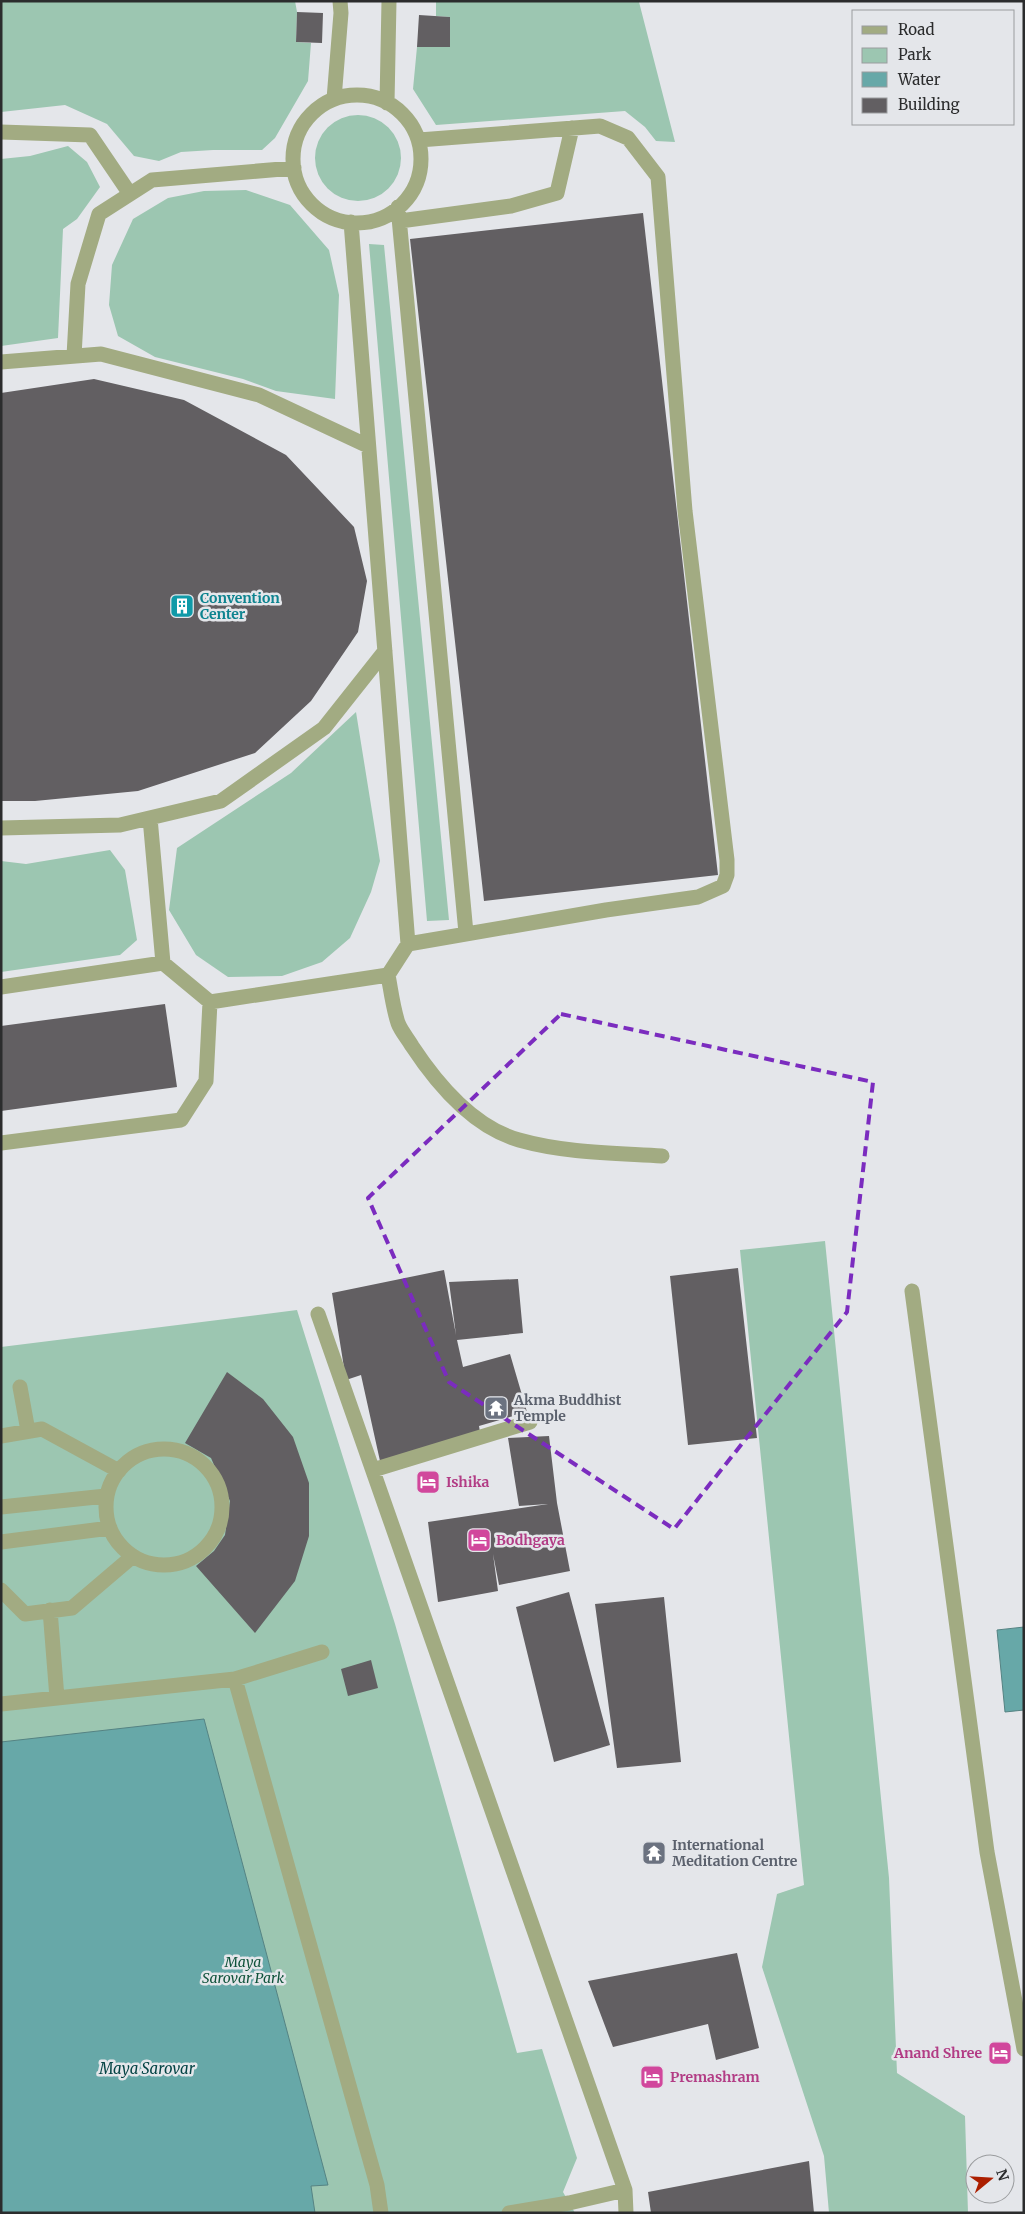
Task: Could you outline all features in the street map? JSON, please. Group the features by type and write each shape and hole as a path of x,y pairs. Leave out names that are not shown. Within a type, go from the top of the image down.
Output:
{"street":[{"path":"334,99 341,13 340,1"},
{"path":"387,103 389,1"},
{"path":"466,932 399,214 417,182 421,161 419,140 410,122 395,106 376,97 355,94 334,99 315,110 302,126 294,146 294,168 300,188 313,205 330,217 351,222 371,222 390,214 399,214 511,206 557,193 572,128"},
{"path":"408,944 466,932 698,897 723,886 728,875 685,511 658,178 628,138 600,126 419,140"},
{"path":"1,132 90,136 130,194"},
{"path":"74,356 78,284 99,214 152,180 294,168"},
{"path":"351,222 408,944 388,975 398,1024 418,1055 445,1089 475,1118 497,1132 518,1140 545,1146 662,1156"},
{"path":"1,362 101,354 259,395 368,446"},
{"path":"1,828 120,825 221,801 324,728 385,651"},
{"path":"150,818 163,963 210,1002 388,975"},
{"path":"1,987 163,963"},
{"path":"1,1143 181,1120 206,1081 210,1002"},
{"path":"912,1291 987,1852 1024,2049"},
{"path":"318,1314 625,2190 626,2213"},
{"path":"20,1387 28,1431"},
{"path":"373,1470 530,1422"},
{"path":"1,1436 42,1429 119,1470"},
{"path":"153,1450 173,1450 192,1456 207,1469 218,1486 222,1506 219,1526 209,1544 194,1557 176,1564 156,1565 133,1556 121,1546 110,1528 106,1511 106,1496 119,1470 134,1458 153,1450"},
{"path":"1,1508 106,1496"},
{"path":"1,1542 110,1528"},
{"path":"1,1590 25,1614 72,1608 133,1556"},
{"path":"50,1610 57,1698"},
{"path":"1,1704 235,1679 322,1652"},
{"path":"235,1679 377,2185 381,2213"},
{"path":"509,2213 569,2203 625,2190"}],"highlighted area":[{"path":"561,1014 873,1082 847,1312 674,1529 449,1382 368,1198"}],"green space":[{"path":"1,1 295,1 297,12 296,42 311,43 308,81 275,138 262,150 181,152 159,161 134,156 107,124 65,105 1,112"},
{"path":"436,1 639,2 675,142 656,141 645,127 625,111 436,125 413,89 417,47 450,47 450,17 436,16"},
{"path":"358,115 382,122 394,134 401,158 394,182 382,194 358,201 334,194 322,182 315,158 322,134 334,122"},
{"path":"68,146 87,162 100,187 77,219 63,229 58,338 1,346 1,159 30,156"},
{"path":"246,190 290,205 329,250 339,295 335,399 276,391 243,379 155,357 118,336 109,305 112,265 133,219 168,198 204,191"},
{"path":"369,244 384,245 449,920 427,921"},
{"path":"356,712 380,861 371,892 350,938 322,962 282,976 228,977 196,955 169,910 177,848 291,773"},
{"path":"110,850 125,870 137,940 120,955 1,972 1,861 26,864"},
{"path":"825,1241 889,1878 897,2073 965,2116 965,2204 968,2204 968,2213 829,2213 824,2156 762,1967 777,1894 804,1885 740,1250"},
{"name":"Maya Sarovar Park","path":"297,1310 395,1624 517,2053 542,2049 577,2158 563,2192 575,2213 1,2213 1,1347"}],"water":[{"path":"1024,1627 1024,1710 1005,1712 997,1630"},
{"name":"Maya Sarovar","path":"204,1719 328,2185 311,2186 315,2213 1,2213 1,1742"}],"building":[{"path":"297,12 323,13 322,43 296,42"},
{"path":"419,15 450,17 450,47 417,47"},
{"path":"643,213 718,875 484,901 410,239"},
{"name":"Convention Center","path":"94,379 184,400 286,455 354,527 367,581 358,632 311,701 255,753 138,791 35,801 1,801 1,393"},
{"path":"165,1004 177,1087 1,1111 1,1026"},
{"path":"738,1268 757,1438 688,1445 670,1276"},
{"path":"444,1270 456,1335 449,1282 518,1279 523,1333 457,1340 463,1367 510,1354 527,1412 479,1426 480,1432 380,1461 361,1375 346,1380 332,1293"},
{"path":"227,1372 263,1399 293,1437 309,1483 309,1536 295,1581 255,1633 196,1566 214,1551 225,1535 230,1501 211,1458 185,1443"},
{"path":"549,1436 557,1503 570,1571 499,1585 493,1554 498,1591 438,1602 428,1522 548,1504 519,1506 508,1438"},
{"path":"569,1592 610,1745 554,1762 516,1607"},
{"path":"664,1597 681,1762 617,1768 595,1604"},
{"path":"371,1660 378,1688 348,1696 341,1669"},
{"path":"737,1953 759,2048 716,2060 708,2024 613,2047 588,1981"},
{"path":"809,2161 814,2213 651,2213 648,2192"}],"place":[{"name":"Convention Center","path":"182,606"},
{"name":"Akma Buddhist Temple","path":"496,1408"},
{"name":"Ishika","path":"428,1482"},
{"name":"Bodhgaya","path":"479,1540"},
{"name":"International Meditation Centre","path":"654,1853"},
{"name":"Anand Shree","path":"1000,2053"},
{"name":"Premashram","path":"652,2077"}]}
